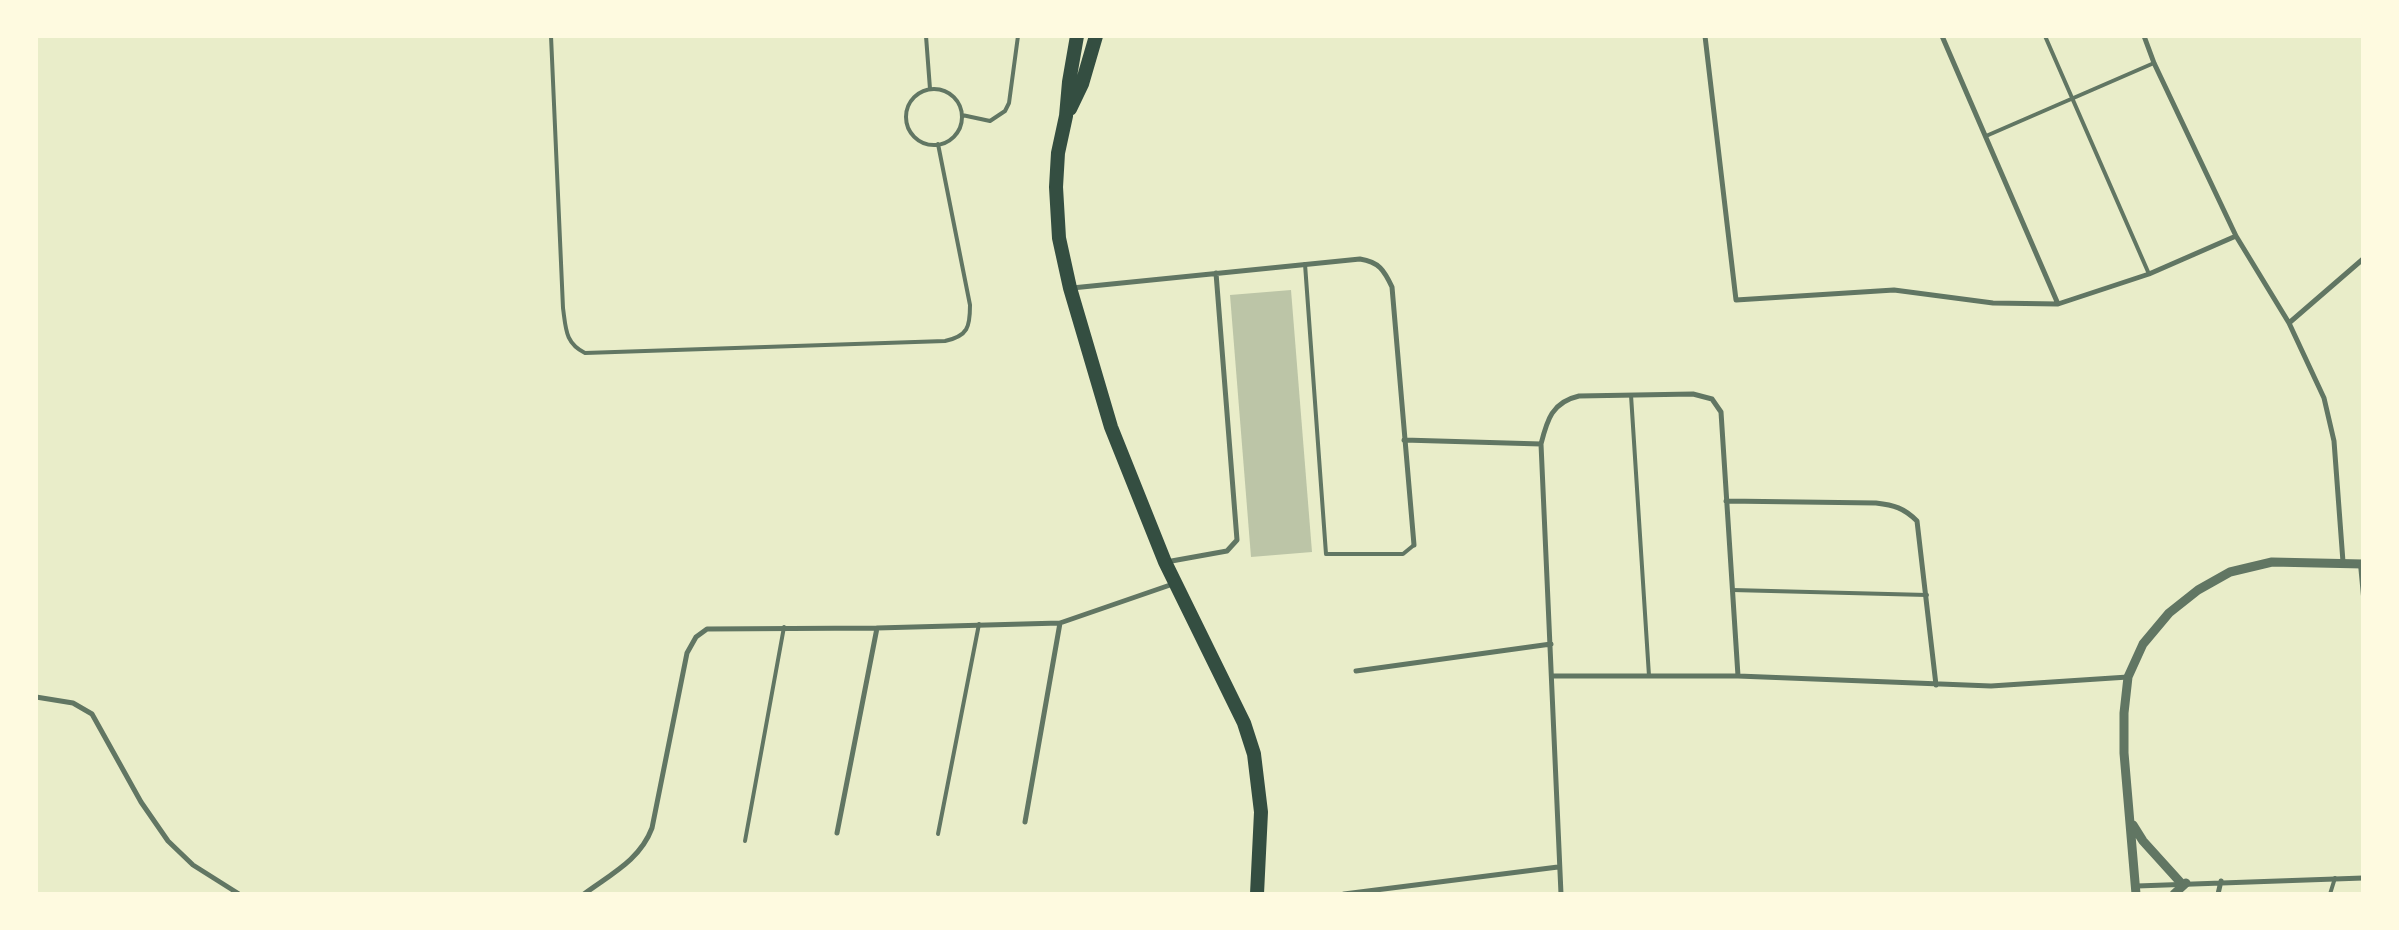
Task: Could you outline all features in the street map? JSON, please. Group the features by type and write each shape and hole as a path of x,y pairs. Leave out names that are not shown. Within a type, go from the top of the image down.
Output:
{"highway":[{"path":"1077,36 1069,82 1066,116 1058,153 1056,213 1059,238 1070,288 1111,427 1165,562 1240,715 1254,754 1261,812 1257,894"},
{"path":"1066,116 1082,84 1096,36"}],"street":[{"path":"1705,36 1736,300 1894,290 1993,303 2058,304 2149,274 2236,236"},
{"path":"1942,36 2058,304"},
{"path":"2144,36 2154,63 2236,236 2289,323 2328,413 2334,441 2342,562"},
{"path":"2289,323 2363,258"},
{"path":"1070,288 1360,259 1374,261 1384,270 1392,287 1414,545"},
{"path":"1165,562 1227,551 1237,540 1216,273"},
{"path":"1561,894 1558,867 1551,644 1541,444 1547,421 1566,398 1578,396 1693,394 1712,399 1721,412 1738,676"},
{"path":"1404,440 1541,444"},
{"path":"1726,501 1895,506 1907,512 1917,521 1936,685"},
{"path":"2362,564 2342,562 2272,562 2230,572 2198,590 2169,613 2143,644 2128,677 2124,753 2132,822 2136,890 2184,883 2221,881 2363,878"},
{"path":"584,894 633,858 646,844 652,828 683,668 691,644 696,637 707,629 784,627 878,628 1060,622 1176,583"},
{"path":"1025,822 1060,622"},
{"path":"837,833 878,628"},
{"path":"1356,671 1551,644"},
{"path":"1552,676 1738,676 1991,686 2128,677"},
{"path":"36,697 73,703 92,714 141,802 168,841 193,865 239,894"},
{"path":"2132,822 2149,848 2184,883"},
{"path":"1344,894 1558,867"},
{"path":"2218,894 2221,881"},
{"path":"2174,894 2184,883"}],"lane":[{"path":"551,36 564,308 567,334 574,348 585,353 945,341 957,338 965,332 970,320 970,305 938,144"},
{"path":"926,36 930,89"},
{"path":"962,115 990,120 1005,111 1012,94 1018,36"},
{"path":"2045,36 2149,274"},
{"path":"1986,136 2154,63"},
{"path":"930,89 948,92 960,106 962,115 958,131 946,142 938,144 919,141 912,134 908,125 908,106 913,98 930,89"},
{"path":"1305,264 1326,554 1403,554 1414,545"},
{"path":"1631,395 1649,676"},
{"path":"2362,564 2363,596"},
{"path":"1731,590 1927,595"},
{"path":"938,834 979,624"},
{"path":"745,841 784,627"},
{"path":"2330,894 2335,878"}],"building":[{"path":"1291,290 1312,552 1251,557 1230,295"}]}
